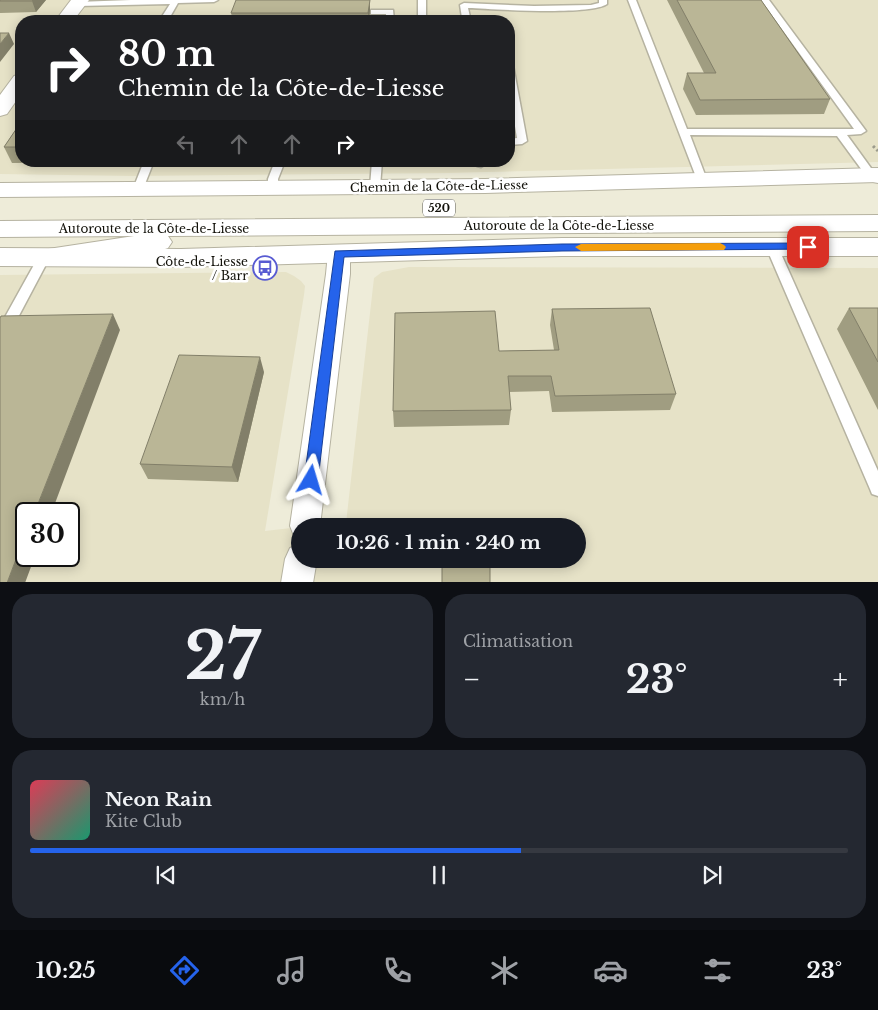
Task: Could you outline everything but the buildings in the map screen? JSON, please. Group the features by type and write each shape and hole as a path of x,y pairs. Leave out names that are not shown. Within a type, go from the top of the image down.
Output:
{"main road":[{"path":"68,15 78,2"},
{"path":"0,110 15,89"},
{"name":"Chemin de la Côte-de-Liesse","path":"0,190 375,187 876,175"},
{"name":"Autoroute de la Côte-de-Liesse","path":"0,210 878,205"},
{"name":"Autoroute de la Côte-de-Liesse","path":"0,229 878,223"},
{"path":"44,258 272,227"},
{"path":"0,257 181,258 562,247 878,247"}],"street":[{"path":"306,518 338,274 339,253"},
{"path":"298,582 300,568"}],"lane":[{"path":"78,2 214,0"},
{"path":"422,0 422,15"},
{"path":"465,15 464,5 512,4 591,7 603,4 603,0"},
{"path":"632,0 702,180"},
{"path":"683,132 840,133 861,131 765,0"},
{"path":"167,15 176,1"},
{"path":"374,12 390,9 390,15"},
{"path":"515,100 522,141 515,142"},
{"path":"840,133 876,175"},
{"path":"138,189 147,167"},
{"path":"273,188 273,179 278,167"},
{"path":"375,187 377,167"},
{"path":"772,247 878,489"},
{"path":"0,338 44,258"}],"path":[{"path":"878,146 873,146 878,151"}],"shaded area":[{"path":"0,0 878,0 878,162 449,173 133,176 0,174"},
{"path":"409,267 878,268 878,582 0,582 0,275 286,272 301,281 305,286 304,295 265,531 291,528 291,568 586,568 586,518 347,518 374,278 382,272"}],"slow traffic":[{"path":"581,247 720,247"}],"place":[{"name":"Côte-de-Liesse / Barr","path":"265,268"}],"route":[{"path":"311,480 338,274 339,253 562,247 808,247"}]}
